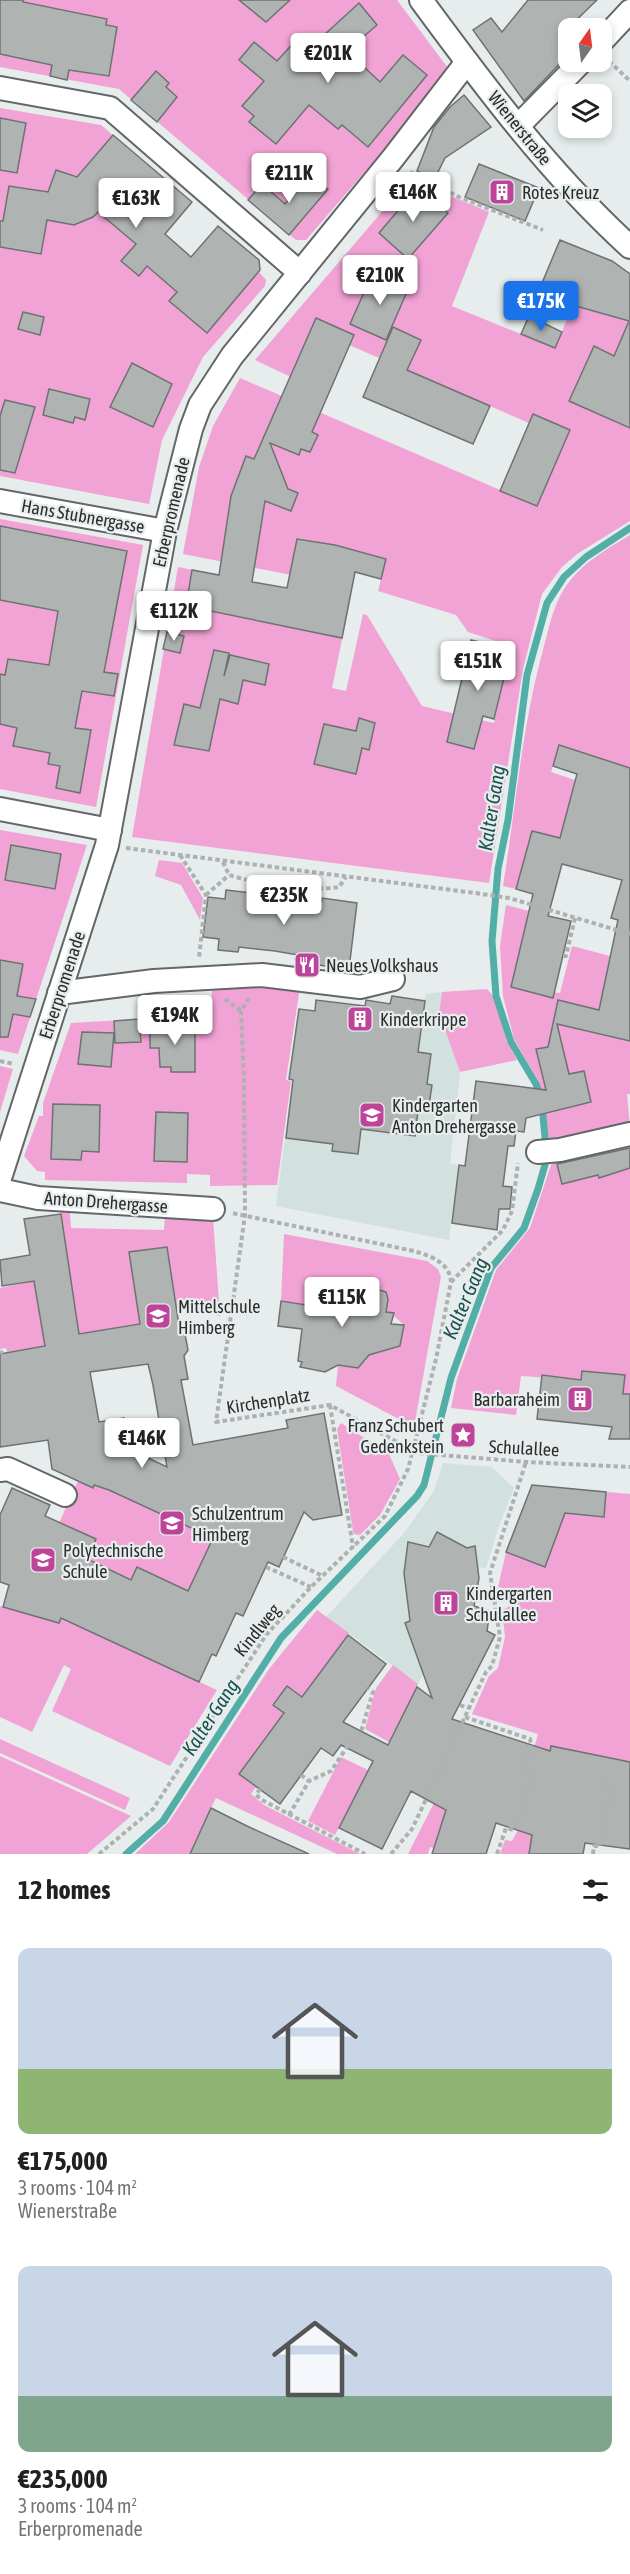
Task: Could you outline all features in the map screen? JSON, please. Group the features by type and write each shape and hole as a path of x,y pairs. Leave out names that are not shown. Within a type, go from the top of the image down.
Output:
{"street":[{"name":"Wienerstraße","path":"422,0 466,62 518,126 563,179 630,247"},
{"path":"612,30 630,11"},
{"name":"Erberpromenade","path":"0,1178 109,837 165,531 179,470 200,405 232,356 393,158 466,62"},
{"path":"518,126 571,72"},
{"path":"0,88 110,108 300,273"},
{"name":"Hans Stubnergasse","path":"0,501 165,531"},
{"path":"0,809 109,837"},
{"path":"59,993 196,979 262,975 360,987 393,979"},
{"path":"539,1154 630,1134"},
{"name":"Anton Drehergasse","path":"0,1190 38,1198 213,1209"},
{"path":"0,1470 8,1469 65,1495"}],"path":[{"path":"612,64 630,81"},
{"path":"393,158 414,175 450,193 543,230"},
{"path":"109,837 180,855 509,898 630,934"},
{"path":"180,855 206,895 196,979"},
{"path":"223,861 229,875"},
{"path":"206,895 229,875"},
{"path":"229,875 324,889 339,887 346,877"},
{"path":"563,956 566,956 575,918"},
{"path":"262,975 241,1011 245,1215 423,1254 436,1259 446,1268 451,1282 415,1452"},
{"path":"451,1282 502,1230 539,1154"},
{"name":"Kirchenplatz","path":"245,1215 216,1422 330,1405 415,1452"},
{"path":"330,1405 353,1547"},
{"name":"Schulallee","path":"415,1452 450,1457 630,1467"},
{"name":"Kindlweg","path":"99,1854 153,1809 266,1635 311,1587 385,1516 402,1485 415,1452"},
{"path":"390,1854 412,1829 468,1708 486,1672 492,1666 500,1637 490,1573 526,1462"},
{"path":"283,1557 324,1576"},
{"path":"266,1567 311,1587"},
{"path":"357,1745 373,1692 368,1688"},
{"path":"460,1705 468,1708"},
{"path":"465,1717 530,1740 531,1744 526,1764 530,1783 521,1813 514,1830 506,1828 497,1854"},
{"path":"289,1815 309,1781 331,1771 351,1741"},
{"path":"301,1775 309,1781"},
{"path":"593,1854 594,1846 600,1846 610,1794 600,1778"},
{"path":"260,1790 256,1795 289,1815 365,1854"}],"shaded area":[{"path":"0,0 397,0 451,72 306,240 296,240 119,89 0,67"},
{"path":"0,108 101,125 142,160 98,212 221,317 259,272 266,280 265,286 203,357 162,440 149,504 0,476"},
{"path":"410,179 489,212 452,306 555,348 573,305 630,322 630,363 594,346 570,401 630,428 630,521 577,554 562,567 542,594 523,669 489,883 132,837 178,567 350,601 332,688 346,691 363,614 367,615 422,706 494,723 511,646 468,632 456,615 378,591 386,559 322,581 183,554 199,467 213,426 240,378 537,506 569,429 533,414 529,423 349,345 353,335 316,318 291,377 255,360"},
{"path":"0,519 143,545 96,807 0,789"},
{"path":"630,535 630,768 560,745 551,772 575,780 560,838 532,831 516,889 503,886 530,706 553,613 564,589 575,575 597,556"},
{"path":"0,830 87,845 18,1054 0,1050"},
{"path":"159,860 182,863 203,898 200,920 181,885 155,876"},
{"path":"506,905 529,911 511,987 553,997 554,992 560,993 572,946 610,956 599,1010 558,1000 553,1023 630,1041 630,1094 627,1094 630,1127 550,1145 539,1082 514,1039 503,996 500,946"},
{"path":"212,984 300,987 286,1080 291,1081 277,1185 210,1186 210,1175 187,1174 187,1183 45,1180 45,1172 37,1171 24,1156 39,1116 43,1116 43,1103 71,1023 211,1015"},
{"path":"487,989 494,997 507,1042 517,1060 460,1072 439,1013 442,992"},
{"name":"Kindergarten Anton Drehergasse","path":"442,992 439,1013 460,1072 450,1164 459,1165 449,1240 276,1206 291,1091 298,1092 299,1081 289,1079 299,1009 315,1011 316,1005 339,1008 340,1003 365,1006 366,1000 390,1004 392,996 424,1001 426,994"},
{"path":"0,1066 13,1069 0,1112"},
{"path":"556,1161 562,1183 598,1175 599,1178 630,1168 630,1394 623,1394 625,1375 581,1380 521,1376 516,1415 451,1408 457,1379 496,1270 530,1228 552,1162"},
{"path":"60,1210 70,1213 71,1228 164,1230 165,1214 213,1218 220,1316 176,1307 167,1247 129,1253 140,1324 79,1334"},
{"path":"284,1234 427,1261 438,1269 441,1277 414,1427 336,1386 338,1365 356,1368 357,1365 366,1361 367,1351 390,1349 404,1325 393,1315 385,1313 386,1294 376,1287 368,1286 356,1291 354,1299 331,1291 330,1296 309,1293 306,1305 281,1301"},
{"path":"34,1281 45,1346 7,1352 6,1348 0,1349 0,1288"},
{"path":"341,1423 389,1454 400,1479 380,1515 360,1535 354,1534 353,1531 337,1429"},
{"path":"443,1463 492,1467 514,1488 486,1568 479,1567 474,1606 490,1611 487,1631 454,1614 418,1684 326,1617 404,1533 434,1491"},
{"path":"78,1481 109,1490 213,1538 188,1591 138,1567 131,1580 116,1573 89,1631 217,1690 170,1766 52,1711 71,1669 64,1665 32,1732 0,1717 0,1606 59,1623 96,1539 59,1523"},
{"path":"606,1492 630,1494 630,1762 542,1794 529,1766 538,1734 472,1714 489,1676 498,1668 505,1637 502,1610 512,1605 517,1592 498,1587 506,1552 545,1567 565,1513 603,1517"},
{"path":"317,1610 349,1633 302,1697 287,1687 272,1705 284,1713 239,1774 256,1787 251,1794 264,1805 360,1854 337,1854 216,1798 210,1810 269,1836 261,1854 135,1854 169,1822 269,1669"},
{"path":"393,1665 418,1684 389,1742 365,1729 376,1688"},
{"path":"0,1739 130,1798 125,1810 0,1753"},
{"path":"0,1756 131,1816 87,1854 0,1854"},
{"path":"341,1757 368,1770 335,1835 308,1821"},
{"path":"437,1797 449,1802 434,1848 430,1847 428,1854 408,1854"},
{"path":"519,1828 533,1831 529,1854 500,1854 505,1840 512,1841"}],"building":[{"path":"0,0 23,0 23,2 107,19 106,25 117,27 109,76 69,70 67,80 50,76 52,65 0,54"},
{"path":"239,0 290,0 266,22"},
{"path":"528,0 597,0 578,18 558,18 558,65 524,101 473,30 491,18 502,32"},
{"path":"359,3 377,25 347,51 380,82 403,55 427,75 368,147 342,125 338,129 309,105 276,144 249,122 254,116 242,106 264,81 239,60 254,42 277,61 299,37 311,47"},
{"path":"156,71 169,83 166,87 177,97 157,122 131,100"},
{"path":"464,95 491,127 445,158 434,180 417,171 434,127 450,107"},
{"path":"0,118 26,123 17,173 0,170"},
{"path":"113,135 192,202 165,234 191,257 218,226 259,260 260,270 207,333 169,301 177,292 147,266 139,276 121,261 136,244 98,212 93,217 74,225 47,220 41,254 0,247 0,221 3,221 9,186 48,192 56,170 77,177"},
{"name":"Rotes Kreuz","path":"479,164 539,188 525,221 465,197"},
{"path":"310,174 328,189 289,235 248,200 262,184 285,204"},
{"path":"418,187 448,213 408,259 379,233"},
{"path":"560,240 612,261 630,274 630,428 569,401 594,346 614,356 629,321 537,295"},
{"path":"373,272 409,287 386,340 350,324"},
{"path":"23,312 44,317 40,335 18,329"},
{"path":"529,316 562,332 555,348 521,334"},
{"path":"316,318 354,335 312,432 318,435 310,452 301,449 299,455 270,443 288,489 298,493 291,511 265,501 252,582 287,588 297,539 335,545 386,559 381,579 355,572 342,638 186,606 192,570 219,575 231,496 246,456 254,459"},
{"path":"393,327 421,340 407,370 490,406 473,444 363,397"},
{"path":"132,363 172,384 153,427 110,407"},
{"path":"49,389 90,399 85,420 75,417 73,423 43,415"},
{"path":"5,400 35,407 15,473 0,470 0,416"},
{"path":"533,414 570,430 537,506 500,491"},
{"path":"0,526 127,551 104,672 118,674 114,696 82,691 75,728 91,730 80,793 56,788 60,766 48,764 50,753 13,746 17,728 0,724 0,674 5,675 8,659 49,665 58,611 0,600"},
{"path":"167,632 184,636 180,653 163,649"},
{"path":"471,640 511,649 494,719 483,716 474,749 447,742"},
{"path":"214,650 229,653 224,676 230,655 269,664 265,685 243,680 238,704 220,699 209,751 174,745 184,704 200,708"},
{"path":"359,718 375,723 369,750 362,748 356,774 314,764 324,724 356,731"},
{"path":"559,745 630,768 630,1041 557,1024 569,1074 584,1071 591,1102 526,1118 524,1132 516,1131 514,1146 508,1146 503,1186 512,1187 510,1209 499,1209 497,1230 452,1223 459,1165 465,1166 476,1081 546,1090 536,1049 548,1047 558,1000 599,1010 618,920 611,918 622,880 562,864 548,916 571,921 553,998 511,987 533,894 516,889 532,831 560,838 577,774 553,766"},
{"path":"11,845 61,854 55,889 5,880"},
{"path":"226,890 357,903 349,969 303,963 304,956 275,951 239,947 238,952 218,950 219,939 203,937 208,897 225,899"},
{"path":"0,960 23,964 17,996 36,999 30,1017 13,1014 8,1037 0,1037"},
{"path":"392,996 425,1001 418,1052 431,1054 427,1084 432,1085 428,1112 418,1111 415,1136 361,1129 358,1154 332,1151 333,1144 286,1138 293,1080 289,1079 299,1009 315,1011 316,1000 365,1006 366,1000 390,1004"},
{"path":"139,1019 141,1042 115,1043 114,1021"},
{"path":"177,1023 195,1023 195,1072 171,1072 171,1067 160,1067 159,1048 150,1048 150,1026 177,1026"},
{"path":"82,1032 114,1033 111,1067 78,1064"},
{"path":"53,1104 100,1105 99,1152 82,1151 81,1160 51,1159"},
{"path":"156,1112 188,1113 187,1162 154,1161"},
{"path":"630,1148 630,1168 599,1178 598,1175 562,1184 557,1164"},
{"path":"61,1214 79,1334 140,1324 129,1252 167,1247 180,1332 185,1334 188,1350 184,1356 188,1379 181,1380 193,1445 288,1428 286,1420 324,1413 342,1515 313,1520 304,1512 279,1567 268,1562 243,1616 236,1613 216,1656 212,1654 199,1682 61,1618 59,1623 3,1607 9,1585 0,1582 0,1515 12,1488 50,1505 45,1516 96,1539 87,1559 131,1580 137,1567 188,1591 213,1538 109,1490 94,1485 93,1488 52,1469 48,1440 0,1447 0,1354 45,1346 34,1281 2,1286 0,1260 30,1255 24,1219","holes":["148,1364 167,1467 116,1443 124,1418 99,1422 90,1372"]},
{"path":"361,1287 386,1292 388,1299 386,1312 394,1313 391,1324 404,1325 400,1346 369,1355 358,1368 338,1365 325,1372 300,1367 302,1362 298,1361 302,1329 278,1326 281,1301 306,1305 308,1293 330,1296 331,1291 351,1293"},
{"name":"Barbaraheim","path":"582,1371 625,1375 623,1394 630,1394 630,1439 609,1439 612,1427 537,1419 542,1375 581,1380"},
{"path":"532,1485 606,1492 604,1517 565,1513 545,1567 506,1552"},
{"path":"437,1532 467,1548 475,1546 479,1578 474,1606 490,1611 487,1631 495,1635 452,1719 550,1751 551,1746 630,1762 630,1849 585,1843 583,1854 529,1854 532,1835 496,1823 486,1854 432,1854 446,1810 411,1791 382,1849 339,1828 373,1761 341,1745 333,1756 321,1748 280,1804 239,1774 284,1713 273,1705 287,1686 302,1697 348,1635 386,1664 343,1722 388,1745 417,1687 432,1698 405,1623 410,1621 404,1573 408,1542 429,1547"},
{"path":"211,1808 249,1827 309,1854 190,1854"}],"waterway":[{"name":"Kalter Gang","path":"540,1095 511,1042 496,996 492,941 498,869 508,820 527,675 547,603 564,577 586,557 630,528"},
{"name":"Kalter Gang","path":"126,1854 163,1821 281,1638 417,1496 424,1485 451,1378 491,1268 524,1228 538,1189 547,1158 542,1106"}],"place":[{"name":"Rotes Kreuz","path":"502,192"},
{"name":"Neues Volkshaus","path":"307,965"},
{"name":"Kinderkrippe","path":"360,1019"},
{"name":"Kindergarten Anton Drehergasse","path":"372,1115"},
{"name":"Mittelschule Himberg","path":"158,1316"},
{"name":"Barbaraheim","path":"580,1399"},
{"name":"Franz Schubert Gedenkstein","path":"463,1435"},
{"name":"Schulzentrum Himberg","path":"172,1523"},
{"name":"Polytechnische Schule","path":"43,1560"},
{"name":"Kindergarten Schulallee","path":"446,1603"}]}
